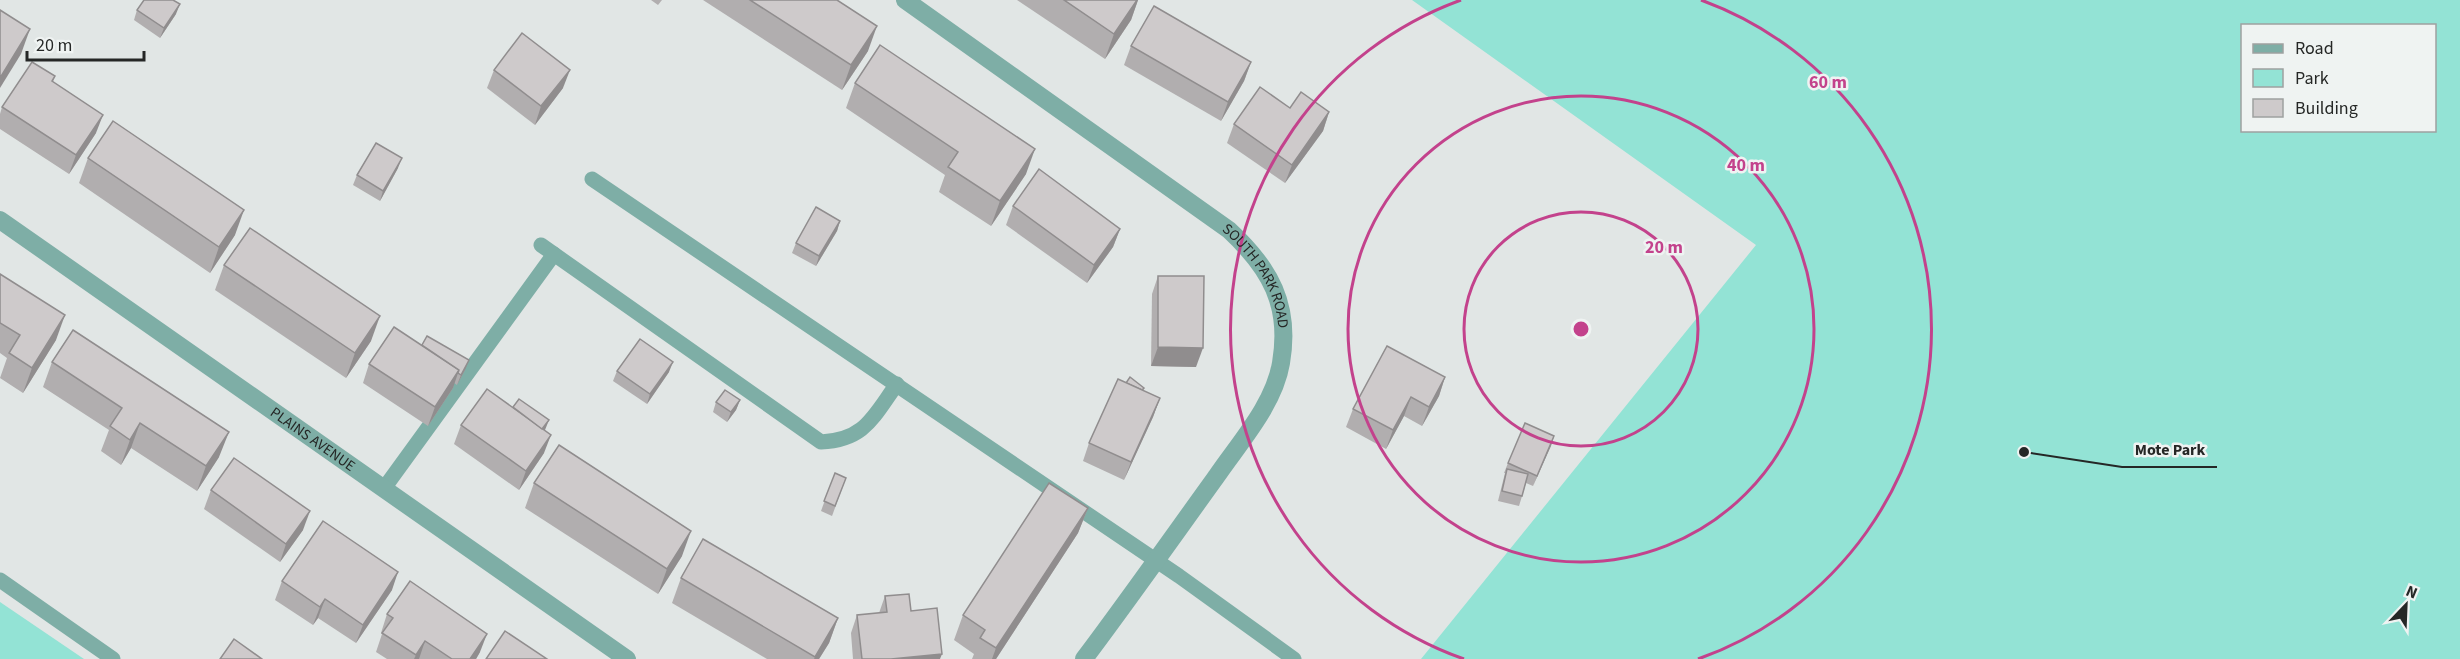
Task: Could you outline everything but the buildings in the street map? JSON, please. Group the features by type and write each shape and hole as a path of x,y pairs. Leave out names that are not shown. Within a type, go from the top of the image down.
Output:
{"street":[{"name":"SOUTH PARK ROAD","path":"905,0 1229,230 1252,251 1266,270 1282,313 1281,365 1273,389 1239,444 1084,659"},
{"name":"PLAINS AVENUE","path":"0,220 385,487 627,659"}],"lane":[{"path":"592,179 897,384 1155,562 1179,576 1294,659"},
{"path":"541,245 821,442 843,441 866,428 897,384"},
{"path":"385,487 554,254"},
{"path":"0,580 113,659"}],"green space":[{"path":"1412,0 2460,0 2460,659 1421,659 1756,245"},
{"path":"0,602 84,659 0,659"}],"place":[{"name":"Mote Park","path":"2024,452"}]}
